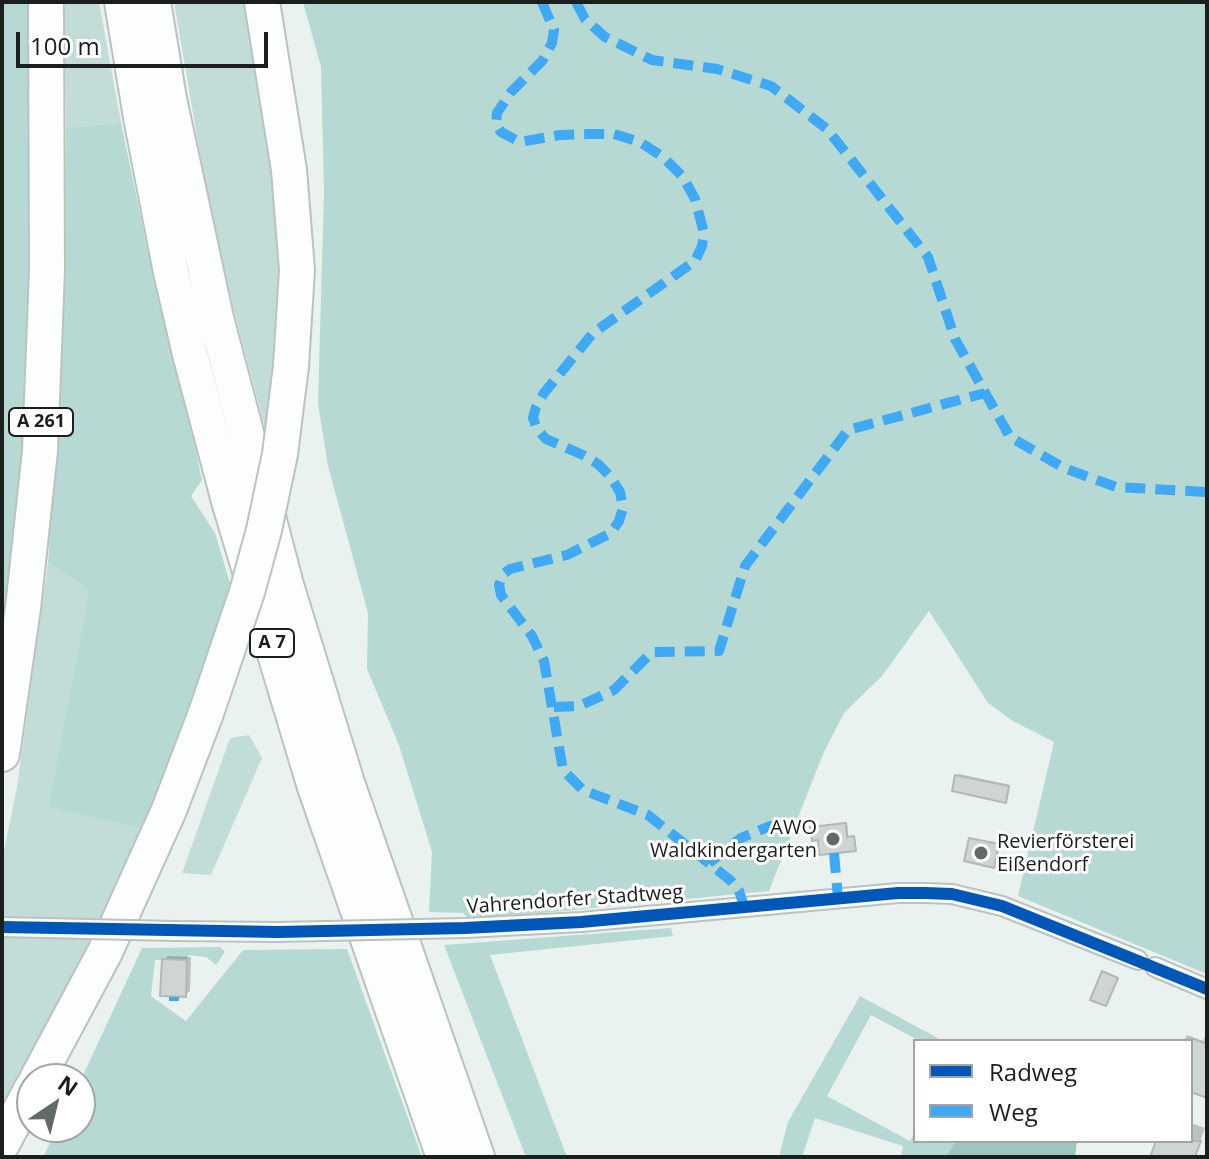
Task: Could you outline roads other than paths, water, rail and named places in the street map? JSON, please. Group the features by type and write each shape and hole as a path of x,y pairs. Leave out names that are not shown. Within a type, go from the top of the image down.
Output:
{"highway":[{"name":"A 261","path":"2,754 23,608 41,421 47,270 46,2"},
{"name":"A 7","path":"122,2 171,272 229,501 315,787 444,1157"},
{"name":"A 7","path":"153,2 169,99 210,291 254,471 347,783 477,1157"},
{"path":"46,1063 105,952 169,810 239,618 264,530 280,454 291,366 297,270 289,170 262,2"},
{"path":"2,1144 16,1118"}],"street":[{"name":"Vahrendorfer Stadtweg","path":"2,927 278,932 465,928 581,922 898,893 952,894 1002,906 1207,989"}],"place":[{"name":"AWO Waldkindergarten","path":"833,839"},
{"name":"Revierförsterei Eißendorf","path":"981,853"}]}
